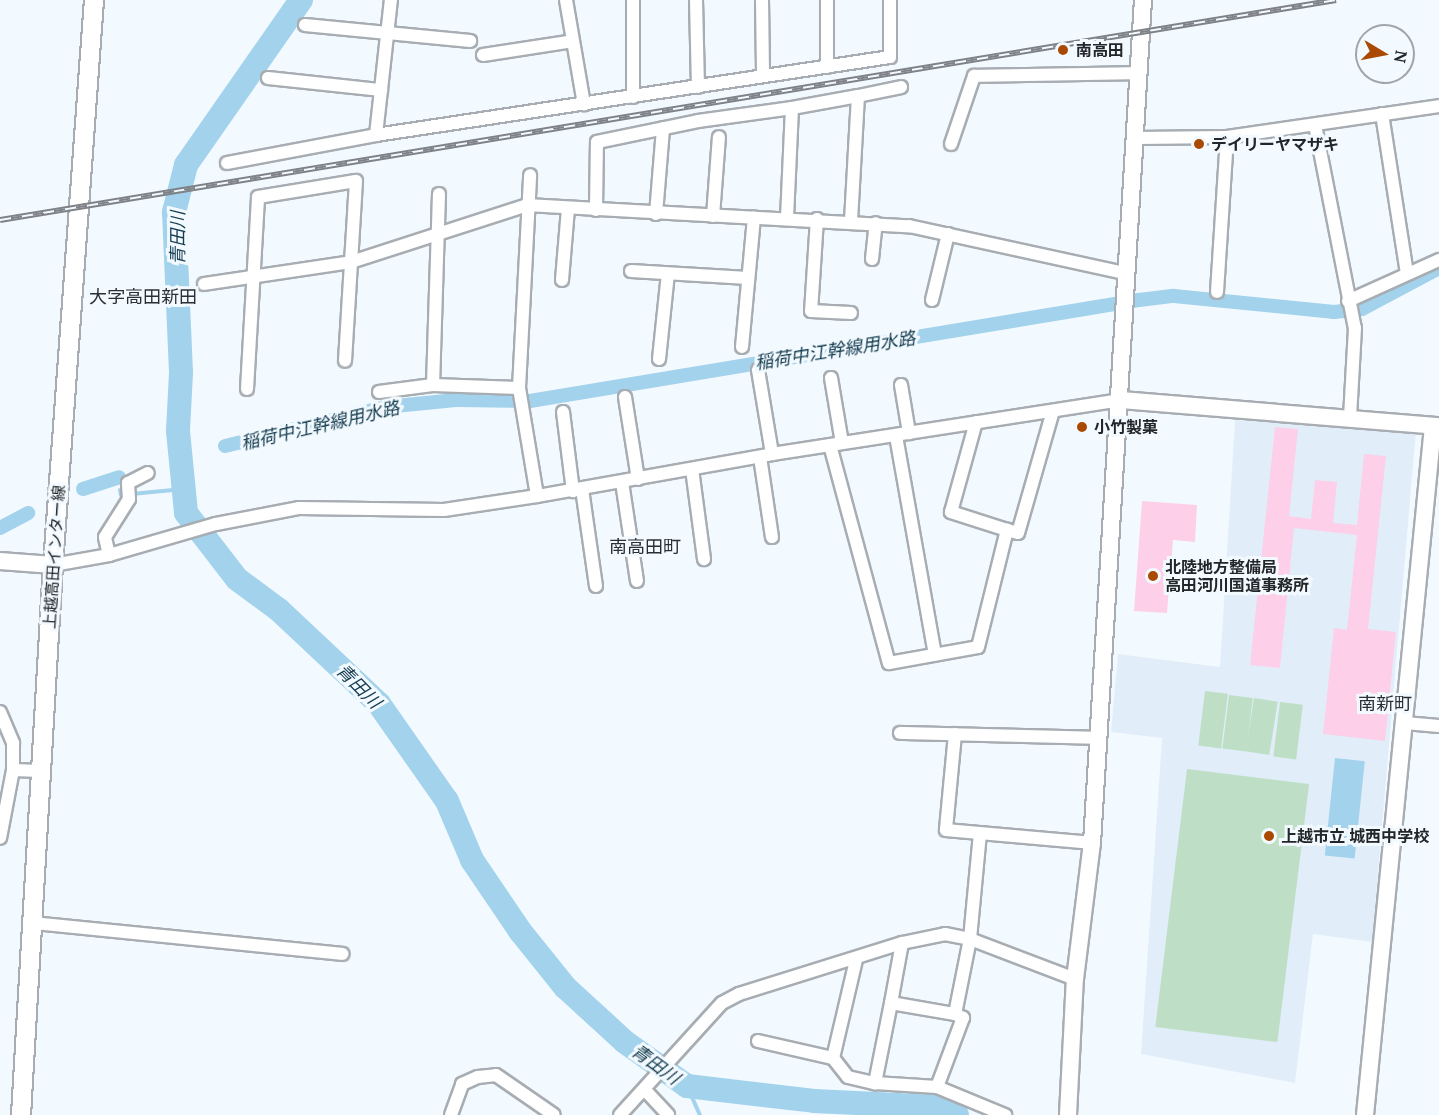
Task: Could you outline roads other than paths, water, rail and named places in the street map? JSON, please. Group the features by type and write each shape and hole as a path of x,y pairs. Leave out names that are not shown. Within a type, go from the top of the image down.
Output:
{"main road":[{"name":"上越高田インター線","path":"21,1115 53,565 93,0"}],"street":[{"path":"376,135 391,0"},
{"path":"566,0 584,104"},
{"path":"633,0 633,97"},
{"path":"696,0 698,87"},
{"path":"762,0 763,75"},
{"path":"827,0 827,67"},
{"path":"227,163 376,135 890,57 890,0"},
{"path":"1068,1115 1075,979 1092,843 1121,400 1125,273 1136,138 1143,0"},
{"path":"305,25 470,41"},
{"path":"483,55 573,41"},
{"path":"951,144 974,76 1139,74"},
{"path":"268,78 381,90"},
{"path":"596,210 597,142 663,128 792,108 901,87"},
{"path":"851,221 858,96"},
{"path":"1136,138 1227,137 1439,106"},
{"path":"787,218 792,108"},
{"path":"1382,114 1407,273"},
{"path":"1314,125 1355,328 1350,418"},
{"path":"656,214 663,128"},
{"path":"713,216 719,137"},
{"path":"1216,292 1227,137"},
{"path":"530,175 519,388 537,496"},
{"path":"247,389 258,197 356,181 345,361"},
{"path":"433,385 440,194"},
{"path":"204,284 351,262 528,205 656,214 876,223 948,234 1125,273"},
{"path":"562,280 568,208"},
{"path":"742,347 754,218"},
{"path":"816,219 811,310 851,313"},
{"path":"872,260 876,223"},
{"path":"932,300 948,234"},
{"path":"1348,301 1439,260"},
{"path":"631,271 748,278"},
{"path":"659,359 668,274"},
{"path":"758,370 772,537"},
{"path":"831,378 836,444 889,663 978,647 1007,530"},
{"path":"379,392 433,385 519,388"},
{"path":"901,385 909,433"},
{"path":"625,397 638,479"},
{"path":"0,561 53,565 109,555 216,524 299,508 444,510 577,490 766,455 1121,400 1436,426 1365,1115"},
{"path":"975,422 951,512 1018,533 1053,411"},
{"path":"563,412 596,586"},
{"path":"896,436 935,655"},
{"path":"692,469 704,559"},
{"path":"109,555 105,537 129,494 128,483 148,473"},
{"path":"621,482 637,581"},
{"path":"0,711 13,743 13,770 0,838"},
{"path":"1405,723 1439,726"},
{"path":"900,733 1098,738"},
{"path":"955,734 946,830 1092,843"},
{"path":"13,770 41,771"},
{"path":"956,1014 970,939 980,834"},
{"path":"33,923 342,954"},
{"path":"620,1115 730,999 902,943 945,934 970,939 1075,979"},
{"path":"875,1083 902,943"},
{"path":"833,1058 855,960"},
{"path":"891,1004 956,1014 963,1018 937,1087"},
{"path":"758,1041 833,1058 848,1077 875,1083 937,1087 1005,1115"},
{"path":"452,1115 462,1084 478,1077 496,1075 554,1115"},
{"path":"647,1088 668,1115"}],"water":[{"path":"1335,758 1365,761 1355,859 1325,855"}],"waterway":[{"name":"青田川","path":"301,0 186,165 174,212 181,373 178,431 186,513 237,579 279,610 379,704 447,801 472,860 520,931 565,987 625,1042 687,1086 814,1101 941,1107 957,1115"},
{"name":"稲荷中江幹線用水路","path":"225,446 385,407 456,400 530,401 1139,300 1174,296 1334,312 1362,309 1439,268"},
{"name":"稲荷中江幹線用水路","path":"119,477 120,481"},
{"name":"稲荷中江幹線用水路","path":"83,489 119,477"},
{"path":"120,490 121,495 184,489"},
{"name":"稲荷中江幹線用水路","path":"0,528 28,513"},
{"path":"687,1086 700,1115"}],"railway":[{"path":"0,220 1336,0"}],"place":[{"name":"南高田","path":"1063,50"},
{"name":"デイリーヤマザキ","path":"1199,144"},
{"name":"小竹製菓","path":"1082,427"},
{"name":"北陸地方整備局 高田河川国道事務所","path":"1153,576"},
{"name":"上越市立 城西中学校","path":"1269,836"}],"district":[{"name":"大字高田新田","path":"143,296"},
{"name":"南高田町","path":"645,546"},
{"name":"南新町","path":"1385,703"}]}
